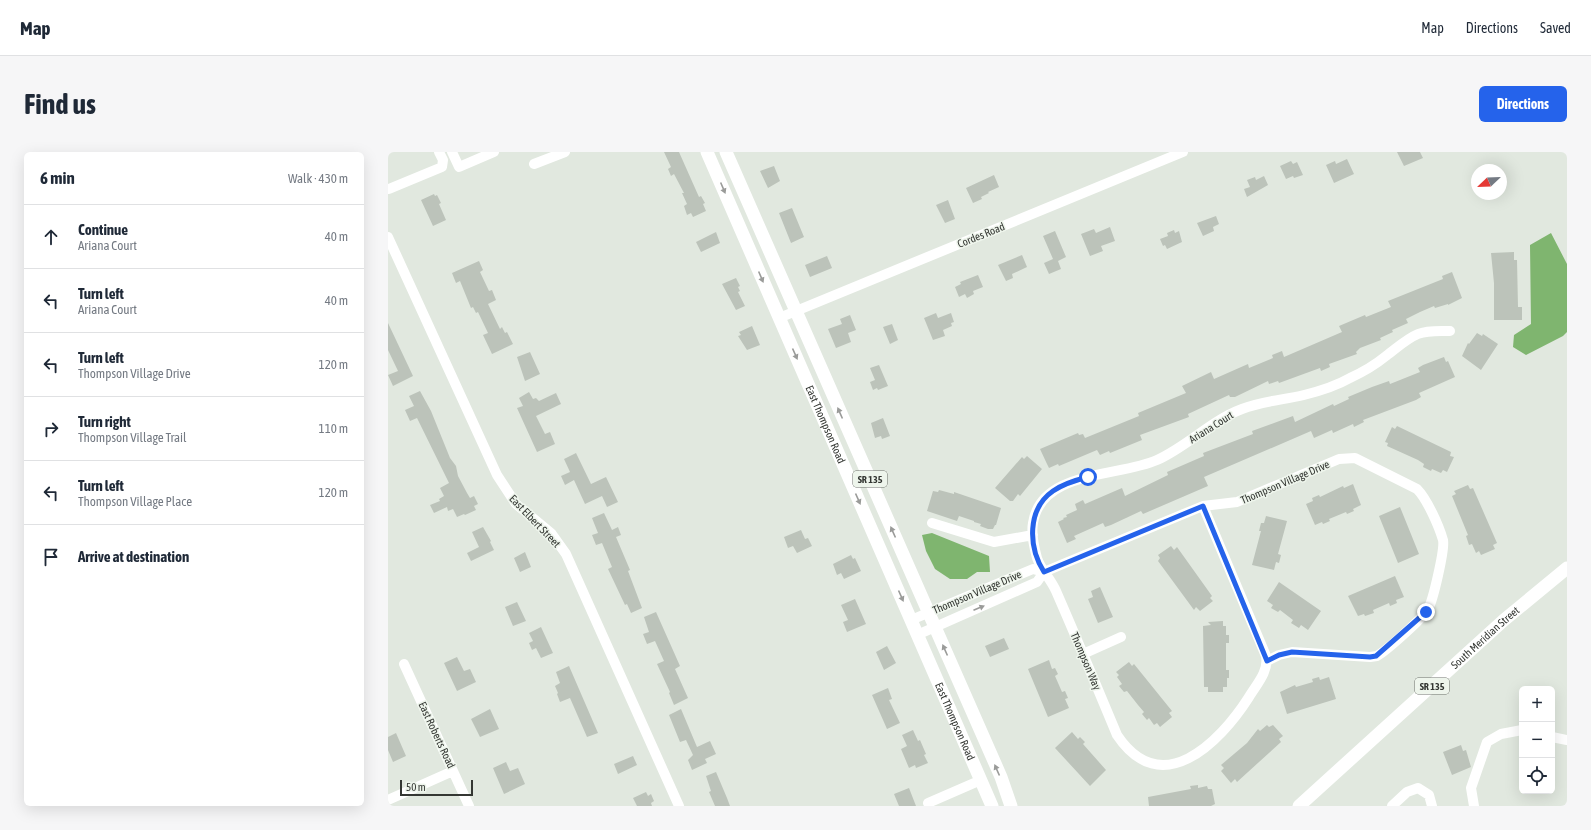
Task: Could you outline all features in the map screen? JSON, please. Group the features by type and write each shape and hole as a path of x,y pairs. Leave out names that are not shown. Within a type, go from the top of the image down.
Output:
{"main road":[{"name":"East Thompson Road","path":"707,152 992,806"},
{"name":"East Thompson Road","path":"726,152 929,612 1001,778 1011,806"},
{"name":"South Meridian Street","path":"1299,806 1504,620 1567,568"}],"street":[{"path":"388,189 442,167 443,160 439,152"},
{"path":"452,152 459,167 494,152"},
{"path":"534,164 565,152"},
{"name":"Cordes Road","path":"779,318 1183,152"},
{"name":"East Elbert Street","path":"388,237 497,475 516,504 550,534 566,554 679,806"},
{"name":"Ariana Court","path":"1044,572 1037,557 1033,534 1033,523 1039,505 1048,495 1059,487 1088,477 1127,470 1151,462 1175,450 1211,425 1235,412 1266,402 1304,395 1332,386 1370,368 1410,337 1427,332 1450,331"},
{"name":"Thompson Village Drive","path":"917,635 1037,582 1044,572 1203,506 1238,502 1339,459 1348,457 1355,458 1417,489 1427,503 1443,545 1432,602 1422,616 1376,656 1370,657 1292,652 1279,655 1267,661"},
{"path":"1203,506 1267,661"},
{"path":"932,523 994,542 1033,534"},
{"name":"Thompson Village Drive","path":"911,620 1033,569 1044,572"},
{"name":"Thompson Way","path":"1044,572 1056,590 1117,735 1128,750 1143,761 1156,765 1174,765 1191,758 1235,717 1265,672 1267,661"},
{"path":"1082,654 1121,637"},
{"name":"East Roberts Road","path":"404,664 469,806"},
{"path":"1474,806 1472,788 1486,742 1501,734 1519,731"},
{"path":"1555,738 1567,740"},
{"path":"388,800 453,771"},
{"path":"928,803 981,780"},
{"path":"1392,806 1407,792 1418,788 1429,795 1432,806"}],"shaded area":[{"path":"1551,233 1567,264 1567,332 1563,336 1526,355 1513,347 1514,335 1531,324 1530,245"},
{"path":"932,533 989,556 990,572 977,572 967,579 950,579 935,569 926,551 922,535"}],"building":[{"path":"664,152 679,152 699,197 701,196 705,203 703,204 706,211 693,217 691,213 687,215 684,206 687,204 682,193 684,193 674,174 671,176 668,169 671,167"},
{"path":"1397,152 1420,152 1423,158 1404,166"},
{"path":"1347,159 1354,174 1334,183 1326,165 1335,161 1336,164"},
{"path":"1291,161 1293,164 1297,162 1303,175 1294,178 1293,176 1286,179 1280,166"},
{"path":"774,166 780,181 768,188 760,171"},
{"path":"994,175 999,187 988,192 989,193 981,197 982,199 973,203 966,188"},
{"path":"1264,176 1268,185 1247,197 1244,189 1250,187 1247,180 1255,177 1256,180"},
{"path":"434,194 435,196 437,195 441,203 439,204 446,220 433,226 421,200"},
{"path":"948,200 955,219 945,223 936,205"},
{"path":"792,208 804,237 791,243 779,213"},
{"path":"1216,216 1219,224 1213,227 1214,231 1203,236 1197,223"},
{"path":"1110,227 1115,241 1101,246 1103,251 1090,256 1081,234 1094,229 1096,233"},
{"path":"1174,230 1175,233 1179,231 1182,242 1167,249 1165,245 1163,246 1160,239 1168,236 1167,233"},
{"path":"1055,231 1066,257 1058,261 1061,269 1049,274 1044,263 1053,259 1043,236"},
{"path":"716,232 720,243 701,252 696,242"},
{"path":"1514,252 1514,260 1517,260 1518,307 1522,307 1522,320 1494,320 1494,283 1491,253"},
{"path":"1022,255 1027,267 1012,274 1013,278 1006,281 998,265"},
{"path":"827,256 832,268 810,277 805,265"},
{"path":"479,261 483,270 480,272 489,291 492,290 496,300 488,304 500,329 502,327 505,333 507,332 513,344 492,354 483,335 488,333 478,312 476,313 473,307 471,308 460,281 456,283 452,273"},
{"path":"1452,272 1462,298 1448,305 1435,308 1434,306 1406,319 1408,323 1392,330 1393,332 1380,338 1381,340 1360,348 1356,352 1357,354 1329,364 1330,367 1321,371 1320,368 1279,383 1278,381 1269,384 1268,381 1235,397 1230,397 1229,395 1188,414 1189,417 1140,435 1142,440 1110,453 1109,451 1100,455 1097,450 1059,466 1058,464 1049,468 1040,449 1078,433 1079,435 1083,434 1085,438 1139,416 1138,413 1186,393 1182,386 1211,372 1214,379 1248,364 1249,368 1273,358 1272,355 1282,351 1284,357 1342,332 1339,326 1365,315 1366,317 1391,307 1388,301 1443,279 1442,276"},
{"path":"978,275 983,287 973,291 974,294 967,298 965,294 959,297 955,287 961,284 960,282"},
{"path":"736,278 740,286 738,287 740,291 738,292 745,306 736,310 722,284"},
{"path":"936,313 938,318 951,313 954,322 951,323 952,326 943,330 945,336 933,340 924,318"},
{"path":"850,315 856,330 848,333 851,342 836,348 828,329 842,324 840,319"},
{"path":"388,323 413,376 393,386 388,375 398,371 388,350"},
{"path":"892,324 898,340 890,344 883,327"},
{"path":"752,326 760,345 747,350 738,336 741,335 739,332"},
{"path":"1477,333 1482,336 1483,334 1498,344 1481,370 1462,356 1468,343 1469,344"},
{"path":"530,352 540,374 525,381 517,357"},
{"path":"1444,357 1446,362 1448,361 1455,377 1419,393 1421,397 1416,400 1363,420 1364,422 1354,427 1353,424 1333,433 1332,430 1314,438 1311,431 1204,477 1208,486 1143,514 1141,511 1105,527 1103,523 1074,536 1076,539 1067,543 1058,522 1067,517 1066,515 1077,510 1075,504 1083,500 1085,504 1122,488 1125,496 1168,475 1167,472 1204,456 1203,453 1253,434 1252,431 1293,416 1295,422 1333,404 1334,406 1349,399 1348,397 1372,387 1389,381 1390,384 1420,372 1418,368"},
{"path":"879,365 888,386 878,390 877,388 873,390 870,382 875,380 870,368"},
{"path":"420,391 431,411 450,458 456,466 458,476 470,498 474,496 478,504 474,506 476,510 465,515 464,514 457,517 453,509 448,511 447,507 434,513 430,505 440,501 439,499 444,496 440,488 449,483 417,418 410,421 405,410 414,406 409,396"},
{"path":"529,392 533,399 536,398 539,401 556,393 561,404 536,416 545,434 550,432 555,444 537,452 517,408 523,406 519,398"},
{"path":"883,418 890,436 882,439 881,436 875,438 871,423"},
{"path":"1397,426 1451,452 1450,456 1454,457 1447,472 1443,470 1441,473 1432,469 1431,471 1423,467 1424,464 1418,460 1387,446 1388,443 1385,442 1392,427 1395,429"},
{"path":"576,453 591,484 606,477 618,502 607,507 602,496 585,504 574,480 565,485 561,476 570,472 564,459"},
{"path":"1027,456 1042,469 1020,496 1018,494 1013,501 1010,501 995,488 1022,457 1024,459"},
{"path":"1353,484 1361,505 1353,509 1354,511 1347,514 1346,512 1329,519 1330,521 1323,524 1322,522 1315,525 1306,504 1313,501 1312,498 1319,495 1320,497 1343,486 1344,488"},
{"path":"1468,485 1470,489 1473,488 1497,543 1493,545 1495,549 1481,555 1479,551 1476,553 1472,544 1469,545 1466,536 1468,535 1452,496 1456,494 1454,491"},
{"path":"939,490 954,494 954,492 1001,508 996,525 993,529 988,529 980,526 981,524 959,516 957,521 927,511 933,491 938,492"},
{"path":"1400,507 1419,554 1398,563 1379,516"},
{"path":"604,513 612,530 618,527 621,535 616,537 630,570 628,571 642,608 631,613 627,604 625,605 608,569 612,567 602,543 596,545 592,535 598,533 592,518"},
{"path":"1266,516 1287,521 1278,554 1281,555 1279,563 1276,562 1274,570 1252,565 1261,531 1259,531 1261,523 1264,523"},
{"path":"483,527 494,550 471,561 467,553 479,547 472,532"},
{"path":"801,530 805,539 808,538 812,546 797,553 793,546 788,548 784,537"},
{"path":"1171,546 1174,550 1177,547 1212,596 1210,598 1213,601 1200,611 1196,607 1194,610 1158,561 1160,558 1158,555"},
{"path":"525,552 531,567 520,572 514,558"},
{"path":"851,555 853,559 855,558 861,571 844,579 841,573 837,575 833,564"},
{"path":"1395,576 1404,597 1396,600 1397,603 1390,606 1389,603 1373,610 1374,613 1365,616 1364,614 1358,616 1348,596"},
{"path":"1279,582 1321,611 1308,630 1301,625 1299,628 1291,623 1293,620 1280,610 1278,612 1271,608 1273,605 1267,601"},
{"path":"1100,587 1113,617 1098,623 1088,599 1093,597 1091,591"},
{"path":"855,599 866,624 847,632 843,622 848,620 841,605"},
{"path":"517,602 526,621 513,626 505,607"},
{"path":"656,612 680,666 675,669 688,698 674,705 669,693 670,692 657,664 664,661 655,641 647,644 643,634 649,632 644,617"},
{"path":"1223,621 1223,626 1226,626 1226,635 1229,635 1229,643 1226,643 1226,670 1229,670 1229,678 1227,678 1227,687 1223,687 1223,692 1208,692 1208,687 1204,687 1203,626 1211,625 1208,622"},
{"path":"541,627 553,653 541,658 536,648 532,650 529,643 533,641 529,633"},
{"path":"1004,638 1009,649 990,657 985,646"},
{"path":"887,646 896,663 884,670 876,652"},
{"path":"457,657 464,671 470,669 476,682 457,691 444,663"},
{"path":"1049,660 1052,669 1055,668 1058,674 1055,676 1062,692 1065,691 1068,698 1065,699 1069,708 1048,717 1028,669"},
{"path":"1129,662 1132,666 1134,664 1172,711 1169,713 1172,717 1160,727 1157,723 1154,725 1149,718 1147,720 1142,714 1144,712 1127,691 1124,692 1119,686 1122,684 1117,677 1119,675 1116,672"},
{"path":"569,666 598,733 587,737 570,698 560,702 557,694 558,693 555,686 560,683 556,672"},
{"path":"1319,677 1320,680 1329,677 1336,699 1287,714 1280,692 1295,685 1296,687 1313,682 1312,679"},
{"path":"888,688 892,699 889,700 900,723 887,729 872,695"},
{"path":"490,709 499,729 480,737 471,719"},
{"path":"681,709 697,747 710,741 716,754 705,759 707,763 692,770 688,760 693,755 686,740 680,742 669,715"},
{"path":"1267,725 1269,727 1273,725 1283,736 1279,739 1281,742 1237,782 1235,779 1231,783 1221,771 1224,768 1221,765 1247,743 1258,729 1260,731"},
{"path":"913,730 918,741 920,740 928,763 916,768 915,765 909,768 901,749 907,746 902,735"},
{"path":"1072,732 1078,739 1080,737 1085,742 1083,744 1106,770 1090,786 1055,748"},
{"path":"396,733 406,756 393,762 388,750 388,737"},
{"path":"1461,745 1463,751 1466,750 1471,767 1452,775 1443,752"},
{"path":"633,756 637,765 618,774 614,764"},
{"path":"506,762 510,771 518,768 525,784 504,794 493,768"},
{"path":"716,772 730,806 715,806 709,792 711,791 706,776"},
{"path":"1198,785 1198,788 1207,786 1208,789 1212,789 1215,804 1211,806 1149,806 1148,797 1191,789 1190,786"},
{"path":"909,788 916,806 899,806 894,794"},
{"path":"646,792 648,796 651,794 654,801 651,803 652,806 637,806 633,798"}],"route":[{"path":"1088,477 1059,487 1048,495 1039,505 1032,526 1037,557 1044,572 1203,506 1267,661 1287,652 1370,657 1376,656 1426,612"}]}
